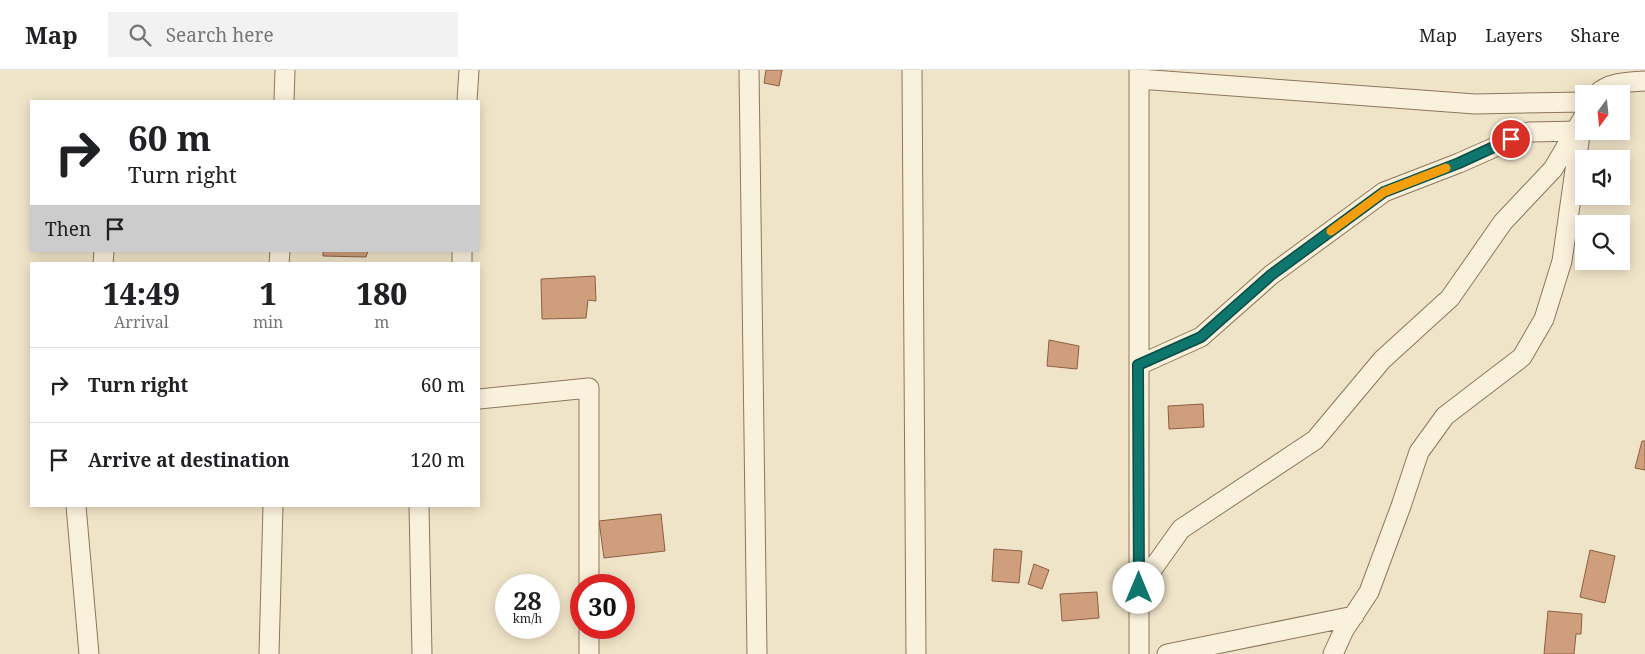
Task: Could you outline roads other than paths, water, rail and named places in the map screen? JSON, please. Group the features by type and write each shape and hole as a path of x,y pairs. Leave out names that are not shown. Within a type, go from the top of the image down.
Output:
{"street":[{"path":"284,100 285,70"},
{"path":"468,70 468,100"},
{"path":"749,70 758,654"},
{"path":"912,70 916,654"},
{"path":"1139,654 1139,75 1474,104 1575,118"},
{"path":"1613,85 1622,82 1645,81"},
{"path":"1138,365 1201,337 1271,275 1384,192 1459,163 1529,132 1575,120"},
{"path":"1139,588 1180,529 1315,440 1382,360 1450,298 1502,222 1553,169 1575,130"},
{"path":"1332,654 1369,592 1419,452 1445,416 1522,357 1544,319 1562,261 1578,140"},
{"path":"480,398 589,388 589,574"},
{"path":"76,507 89,654"},
{"path":"269,654 273,507"},
{"path":"419,507 422,654"},
{"path":"1166,654 1354,616"},
{"path":"589,639 589,654"}]}
